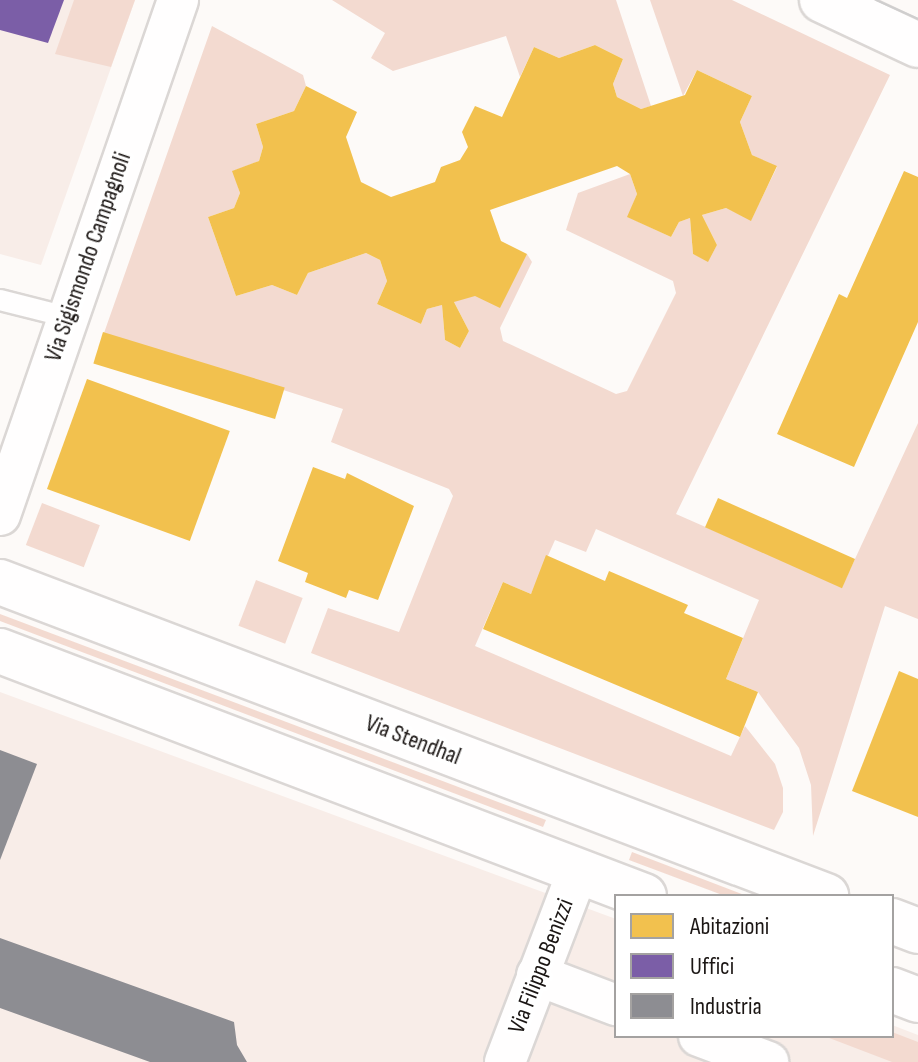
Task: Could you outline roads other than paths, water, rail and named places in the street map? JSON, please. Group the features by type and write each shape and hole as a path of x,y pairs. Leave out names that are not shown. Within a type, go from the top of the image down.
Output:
{"main road":[{"path":"836,3 918,45"},
{"name":"Via Stendhal","path":"0,582 821,894"},
{"path":"0,651 639,894"},
{"path":"894,922 918,931"},
{"path":"894,991 918,1000"}],"street":[{"name":"Via Sigismondo Campagnoli","path":"0,515 178,0"},
{"name":"Via Filippo Benizzi","path":"505,1062 578,871"},
{"path":"537,975 614,1004"},
{"path":"704,1038 768,1062"}],"lane":[{"path":"0,300 67,317"}],"tram line":[{"path":"876,0 918,19"}]}
